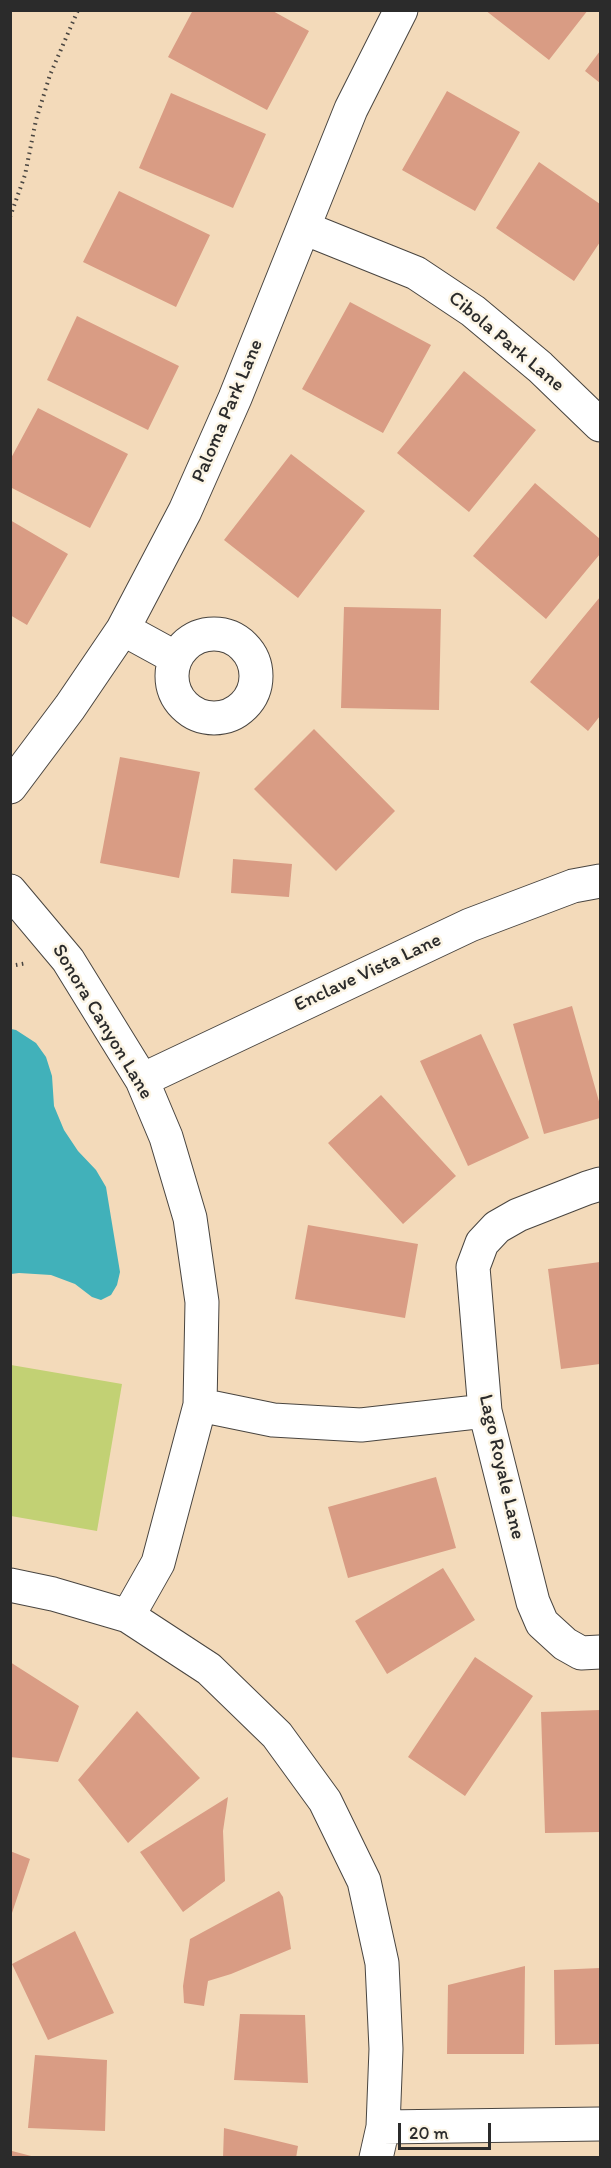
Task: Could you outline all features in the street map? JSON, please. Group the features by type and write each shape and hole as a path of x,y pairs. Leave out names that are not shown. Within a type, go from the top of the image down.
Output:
{"street":[{"name":"Paloma Park Lane","path":"10,787 70,707 123,629 189,501 235,398 351,109 401,10"},
{"name":"Cibola Park Lane","path":"304,228 416,273 464,304 540,367 600,425"},
{"path":"123,629 176,658"},
{"name":"Enclave Vista Lane","path":"142,1080 470,925 573,886 600,881"},
{"name":"Sonora Canyon Lane","path":"10,891 68,960 142,1080 166,1137 190,1218 202,1302 200,1405 158,1563 128,1616"},
{"name":"Lago Royale Lane","path":"600,1185 586,1188 518,1215 497,1227 482,1242 474,1267 485,1411 533,1602 543,1623 565,1644 581,1653 600,1652"},
{"path":"200,1405 273,1419 361,1425 485,1411"},
{"path":"10,1584 128,1616 208,1669 277,1736 325,1801 364,1881 382,1963 386,2049 380,2142 600,2124"}],"path":[{"path":"10,217 25,175 36,120 50,75 78,10"}],"green space":[{"path":"11,1365 122,1384 97,1531 11,1516"}],"water":[{"path":"11,1029 36,1043 46,1057 52,1076 54,1106 64,1130 78,1151 96,1170 106,1187 120,1272 117,1285 111,1295 101,1300 92,1297 75,1284 51,1275 11,1274"}],"building":[{"path":"193,10 271,10 309,31 267,110 168,57"},
{"path":"485,10 588,10 549,60"},
{"path":"600,51 600,83 585,71"},
{"path":"447,91 520,132 475,211 402,170"},
{"path":"171,93 266,134 233,208 139,168"},
{"path":"539,162 600,204 600,242 574,281 496,228"},
{"path":"119,191 210,235 176,307 83,262"},
{"path":"350,302 431,345 383,433 302,389"},
{"path":"77,316 179,366 148,430 47,380"},
{"path":"464,371 536,430 469,512 397,453"},
{"path":"38,408 128,454 90,528 10,487 10,460"},
{"path":"291,454 365,511 298,598 224,540"},
{"path":"535,483 600,539 600,554 546,619 473,556"},
{"path":"10,520 68,554 27,625 10,615"},
{"path":"600,597 600,716 588,731 530,682"},
{"path":"344,607 441,609 439,710 341,708"},
{"path":"314,729 395,811 336,871 254,789"},
{"path":"120,757 200,772 179,878 100,863"},
{"path":"233,859 292,864 289,897 231,893"},
{"path":"572,1006 600,1105 600,1118 544,1134 513,1024"},
{"path":"481,1034 529,1138 468,1166 420,1061"},
{"path":"381,1095 456,1176 403,1224 328,1143"},
{"path":"308,1225 418,1244 405,1318 295,1299"},
{"path":"600,1262 600,1364 561,1369 548,1269"},
{"path":"436,1477 456,1548 348,1578 328,1507"},
{"path":"443,1568 475,1620 387,1674 355,1621"},
{"path":"475,1657 533,1696 465,1796 408,1757"},
{"path":"10,1662 79,1706 58,1762 10,1757"},
{"path":"600,1710 600,1832 545,1833 541,1712"},
{"path":"137,1711 200,1778 128,1843 78,1780"},
{"path":"228,1797 223,1831 225,1881 183,1912 140,1852"},
{"path":"10,1851 30,1859 11,1916 10,1916"},
{"path":"279,1891 283,1897 291,1949 208,1981 204,2006 184,2003 183,1986 190,1939"},
{"path":"75,1931 114,2013 48,2040 12,1964"},
{"path":"525,1966 524,2054 447,2054 448,1985"},
{"path":"600,1968 600,2044 555,2045 554,1970"},
{"path":"240,2014 305,2015 308,2083 234,2080"},
{"path":"35,2055 107,2060 105,2131 28,2128"},
{"path":"224,2128 298,2146 296,2158 223,2158"},
{"path":"12,2151 35,2157 35,2158 10,2158"}]}
